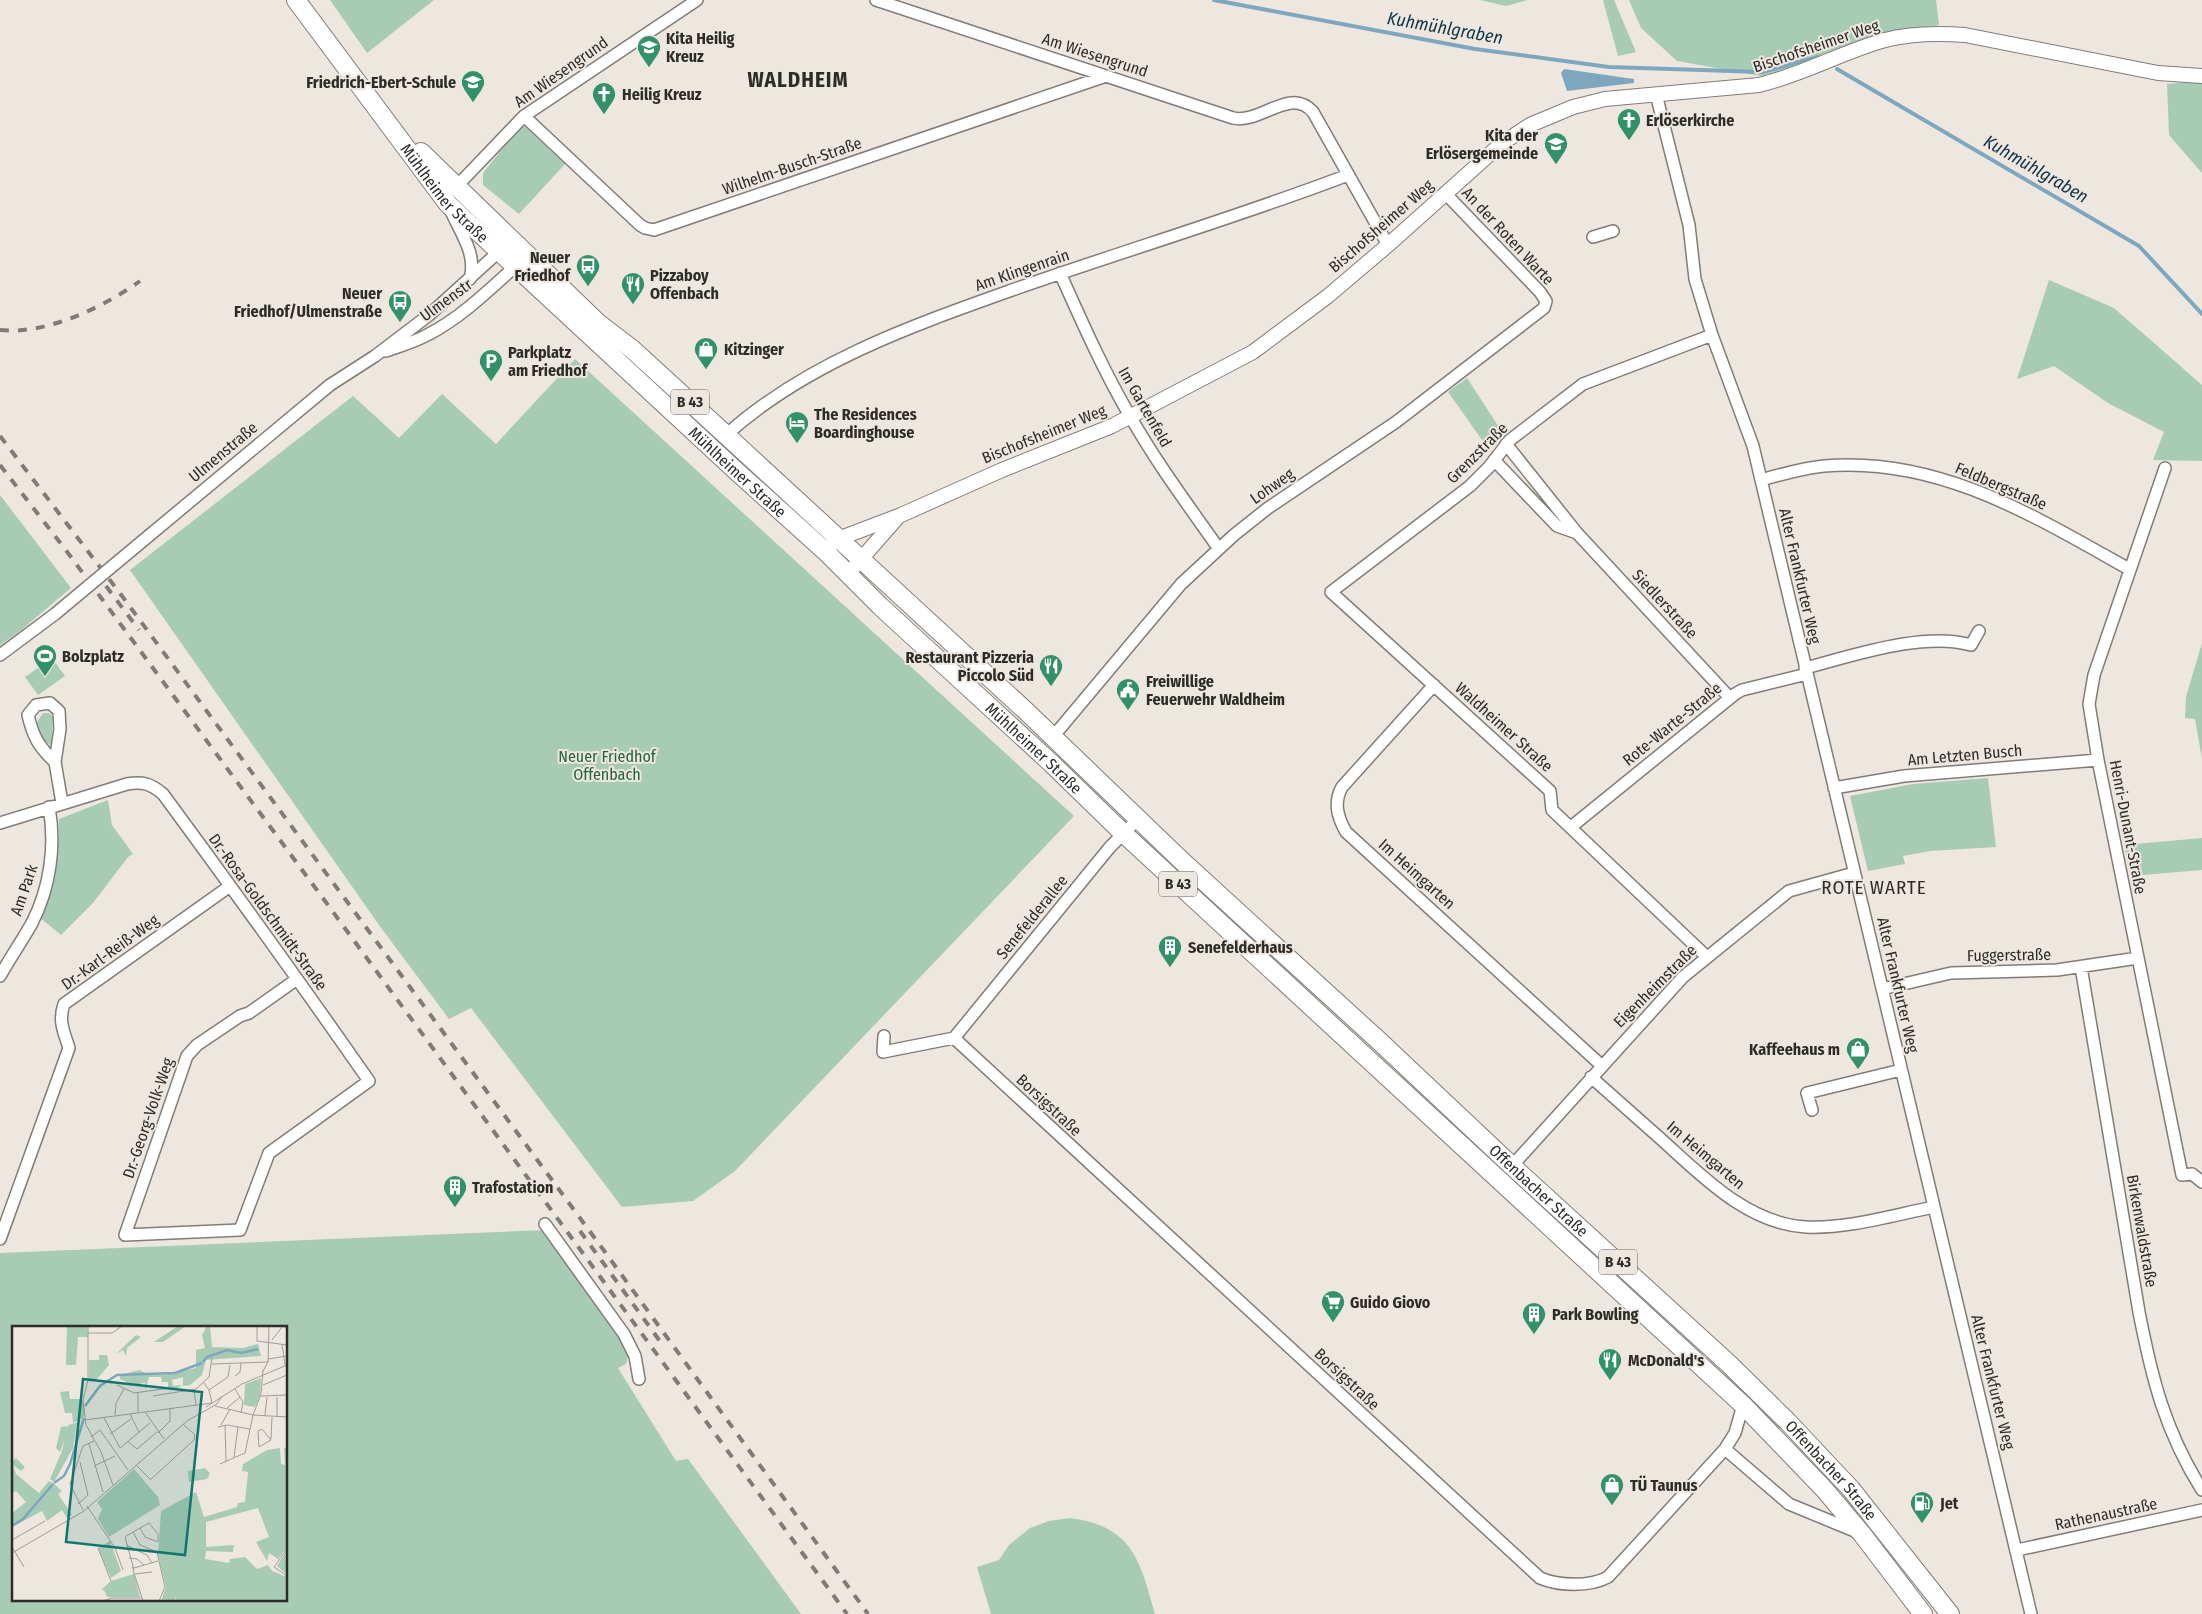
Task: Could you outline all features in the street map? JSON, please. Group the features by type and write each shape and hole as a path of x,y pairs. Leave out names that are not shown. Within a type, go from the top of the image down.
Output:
{"main road":[{"name":"Mühlheimer Straße","path":"296,0 448,204 499,252 521,261 632,349 726,434 832,545 848,574 1051,763 1094,806"},
{"name":"Mühlheimer Straße","path":"392,127 512,239 521,261 832,545 861,560 1106,788"},
{"name":"Offenbacher Straße","path":"1106,788 1512,1166 1667,1307 1788,1422 1851,1489 1950,1614"},
{"name":"Offenbacher Straße","path":"1094,806 1743,1405 1788,1450 1862,1534 1922,1614"}],"street":[{"name":"Am Wiesengrund","path":"456,187 524,116 697,0"},
{"name":"Am Wiesengrund","path":"876,0 1238,119 1248,118 1288,103 1303,103 1313,112 1348,175"},
{"name":"Bischofsheimer Weg","path":"832,545 993,474 1130,418 1253,352 1297,321 1388,245 1501,144 1530,125 1586,103 1656,94 1759,85 1789,76 1883,41 1939,33 1965,35 2158,73 2202,76"},
{"name":"Wilhelm-Busch-Straße","path":"524,116 640,225 654,230 1106,76"},
{"name":"Alter Frankfurter Weg","path":"1656,94 1689,225 1694,272 1712,335 1748,429 1761,480 2032,1614"},
{"path":"1348,175 1388,245"},
{"name":"Am Klingenrain","path":"726,434 742,420 790,386 838,360 935,318 1060,273 1263,207 1348,175"},
{"name":"An der Roten Warte","path":"1445,194 1540,292 1546,301"},
{"path":"448,204 472,256 473,268 470,279"},
{"path":"1593,237 1613,231"},
{"name":"Ulmenstraße","path":"0,655 55,614 330,385 375,356 429,315 512,239"},
{"name":"Ulmenstr","path":"375,356 440,328 521,261"},
{"name":"Im Gartenfeld","path":"1060,273 1102,365 1130,418 1173,484 1219,549"},
{"name":"Lohweg","path":"1052,738 1181,584 1219,549 1268,508 1396,422 1466,370 1540,312 1544,308 1546,301"},
{"name":"Grenzstraße","path":"1332,592 1470,486 1506,444 1583,384 1712,335"},
{"name":"Siedlerstraße","path":"1506,444 1577,533 1730,698"},
{"name":"Siedlerstraße","path":"1494,460 1557,526 1577,533"},
{"name":"Feldbergstraße","path":"1761,480 1815,467 1850,465 1887,467 1934,476 1970,487 2007,502 2129,569"},
{"name":"Henri-Dunant-Straße","path":"2165,468 2129,569 2090,692 2089,709 2182,1176 2192,1174 2202,1182"},
{"name":"Bischofsheimer Weg","path":"848,574 900,515"},
{"name":"Waldheimer Straße","path":"1332,592 1550,791 1552,810 1706,956"},
{"name":"Rote-Warte-Straße","path":"1571,827 1742,690 1917,642 1946,641 1971,645 1978,632"},
{"name":"Im Heimgarten","path":"1434,685 1342,787 1337,807 1343,826 1346,832 1601,1065"},
{"path":"0,823 62,803 55,762 60,728 59,711 50,703 36,705 28,716 31,728 39,747 55,762"},
{"name":"Am Letzten Busch","path":"1834,788 1904,776 2098,760"},
{"name":"Dr.-Rosa-Goldschmidt-Straße","path":"62,803 127,784 147,783 163,794 297,978 369,1082 269,1153 240,1230"},
{"name":"Am Park","path":"0,976 32,922 43,896 51,864 52,824 49,807"},
{"name":"Senefelderallee","path":"954,1038 1106,852 1138,819"},
{"name":"Eigenheimstraße","path":"1512,1166 1601,1065 1683,977 1706,956 1789,891 1854,874"},
{"name":"Dr.-Karl-Reiß-Weg","path":"0,1239 69,1048 60,1024 64,1004 230,886"},
{"name":"Fuggerstraße","path":"1882,989 1962,972 2040,971 2081,968 2138,958"},
{"name":"Birkenwaldstraße","path":"2081,968 2149,1358 2166,1419 2177,1446 2202,1490"},
{"name":"Dr.-Georg-Volk-Weg","path":"240,1230 125,1235 187,1056 197,1045 240,1016 249,1013 297,978"},
{"path":"884,1036 883,1052 954,1038"},
{"name":"Borsigstraße","path":"954,1038 1540,1578 1549,1581 1593,1583 1608,1577 1725,1449 1735,1433 1743,1405"},
{"name":"Alter Frankfurter Weg","path":"1812,1110 1807,1093 1901,1070"},
{"name":"Im Heimgarten","path":"1591,1076 1711,1184 1740,1204 1768,1218 1796,1226 1823,1226 1857,1222 1934,1207"},
{"path":"545,1224 624,1334 635,1356 638,1378"},
{"path":"1725,1449 1789,1504 1862,1534"},
{"name":"Rathenaustraße","path":"2017,1550 2202,1510"}],"green space":[{"path":"330,0 434,0 367,53"},
{"path":"1480,0 1528,0 1506,6"},
{"path":"1603,0 1614,0 1636,52 1618,56"},
{"path":"1629,0 1936,0 1939,25 1898,33 1772,78 1677,61 1641,28"},
{"path":"2202,81 2202,173 2169,135 2167,84"},
{"path":"522,124 565,164 519,214 483,185 483,173"},
{"path":"2049,280 2114,308 2202,385 2202,461 2153,460 2164,432 2108,403 2054,366 2017,379"},
{"name":"Neuer Friedhof Offenbach","path":"575,359 1074,816 735,1171 693,1201 622,1207 471,1008 449,1019 379,925 130,570 353,396 399,438 442,394 496,444"},
{"path":"1467,378 1504,435 1487,447 1448,392"},
{"path":"0,495 71,588 20,631 0,645"},
{"path":"2202,643 2202,759 2195,719 2185,718 2186,697"},
{"name":"Bolzplatz","path":"52,658 65,676 38,695 25,677"},
{"path":"43,713 49,713 53,717 51,745 43,739 38,729 37,722"},
{"path":"1988,778 1996,847 1930,851 1903,856 1905,864 1868,871 1850,796 1913,784"},
{"path":"108,800 112,825 133,854 128,857 93,903 61,935 39,917 55,869 59,819"},
{"path":"2202,838 2202,870 2131,876 2124,845"},
{"path":"545,1230 630,1350 626,1364 618,1368 676,1461 688,1459 801,1614 0,1614 0,1253"},
{"path":"1070,1518 1091,1522 1108,1529 1121,1538 1138,1562 1155,1614 991,1614 977,1567 999,1560 1009,1545 1030,1528 1049,1521"}],"water":[{"path":"1564,69 1634,79 1634,83 1567,91 1561,73"}],"waterway":[{"name":"Kuhmühlgraben","path":"1214,0 1475,49 1609,67 1762,72 1818,57"},
{"name":"Kuhmühlgraben","path":"1837,69 2139,246 2202,314"}],"railway":[{"path":"0,330 18,330 55,324 92,309 126,291 140,281"},
{"path":"0,436 122,596 605,1252 868,1614"},
{"path":"0,465 65,549 325,901 847,1614"},
{"path":"106,586 139,630"},
{"path":"580,1231 662,1344"}],"place":[{"name":"Kita Heilig Kreuz","path":"649,68"},
{"name":"Friedrich-Ebert-Schule","path":"473,103"},
{"name":"Heilig Kreuz","path":"604,115"},
{"name":"Erlöserkirche","path":"1629,141"},
{"name":"Kita der Erlösergemeinde","path":"1556,165"},
{"name":"Neuer Friedhof","path":"588,287"},
{"name":"Pizzaboy Offenbach","path":"633,305"},
{"name":"Neuer Friedhof/Ulmenstraße","path":"400,323"},
{"name":"Kitzinger","path":"706,370"},
{"name":"Parkplatz am Friedhof","path":"491,382"},
{"name":"The Residences Boardinghouse","path":"797,444"},
{"name":"Bolzplatz","path":"45,677"},
{"name":"Restaurant Pizzeria Piccolo Süd","path":"1051,687"},
{"name":"Freiwillige Feuerwehr Waldheim","path":"1128,711"},
{"name":"Senefelderhaus","path":"1170,968"},
{"name":"Kaffeehaus m","path":"1858,1070"},
{"name":"Trafostation","path":"455,1208"},
{"name":"Guido Giovo","path":"1333,1323"},
{"name":"Park Bowling","path":"1534,1335"},
{"name":"McDonald's","path":"1610,1381"},
{"name":"TÜ Taunus","path":"1612,1506"},
{"name":"Jet","path":"1922,1524"}],"district":[{"name":"WALDHEIM","path":"798,80"},
{"name":"ROTE WARTE","path":"1874,887"}]}
